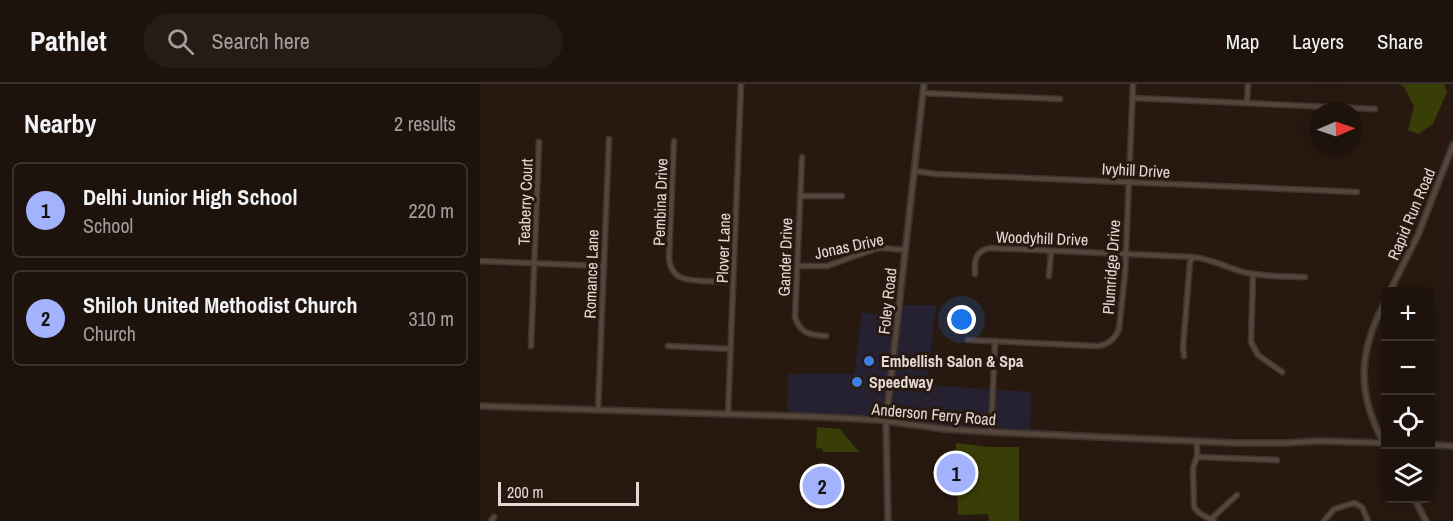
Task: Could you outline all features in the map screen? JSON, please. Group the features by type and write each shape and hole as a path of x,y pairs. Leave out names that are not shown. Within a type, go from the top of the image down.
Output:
{"street":[{"name":"Plover Lane","path":"728,414 741,84"},
{"name":"Foley Road","path":"888,521 886,421 924,84"},
{"name":"Plumridge Drive","path":"968,340 1097,346 1108,343 1115,337 1119,329 1126,254 1133,84"},
{"path":"1247,103 1248,84"},
{"path":"922,93 1060,99"},
{"path":"1132,98 1375,109"},
{"name":"Romance Lane","path":"598,410 609,139"},
{"name":"Pembina Drive","path":"674,141 669,258 671,267 676,274 687,280 734,282"},
{"name":"Teaberry Court","path":"531,346 539,142"},
{"name":"Rapid Run Road","path":"1392,287 1418,235 1453,145"},
{"name":"Gander Drive","path":"802,157 796,322 808,334 826,336"},
{"name":"Ivyhill Drive","path":"914,171 936,174 1357,192"},
{"path":"800,196 842,196"},
{"name":"Jonas Drive","path":"797,266 827,266 882,248 905,250"},
{"name":"Woodyhill Drive","path":"975,274 975,258 987,248 1193,257 1253,274 1305,277"},
{"path":"1049,276 1050,250"},
{"path":"1184,356 1190,262 1193,257"},
{"path":"480,261 604,266"},
{"path":"1253,274 1251,342 1258,356 1282,372"},
{"path":"1381,309 1369,339 1364,375 1369,410 1381,437"},
{"path":"991,432 995,341"},
{"path":"668,346 731,349"},
{"name":"Anderson Ferry Road","path":"480,406 886,421 944,429 1197,441 1267,443 1319,441 1381,444"},
{"path":"1197,441 1197,457 1193,468 1194,507 1211,520 1238,495"},
{"path":"1435,445 1453,446"},
{"path":"1197,457 1277,460"},
{"path":"1324,521 1334,509 1354,503 1362,507 1368,521"},
{"path":"1417,503 1426,521"}],"shaded area":[{"path":"899,305 936,305 927,385 1031,392 1030,433 787,416 788,374 854,374 862,312 897,317"}],"green space":[{"path":"1400,84 1444,84 1447,92 1433,124 1418,134 1408,130 1414,106"},
{"path":"817,427 840,429 859,452 823,452 823,449 816,448"},
{"path":"956,443 989,447 1019,447 1019,521 989,521 988,514 958,515"}],"place":[{"name":"Embellish Salon & Spa","path":"869,361"},
{"name":"Speedway","path":"857,382"},
{"name":"Delhi Junior High School","path":"956,473"},
{"name":"Shiloh United Methodist Church","path":"822,486"}]}
